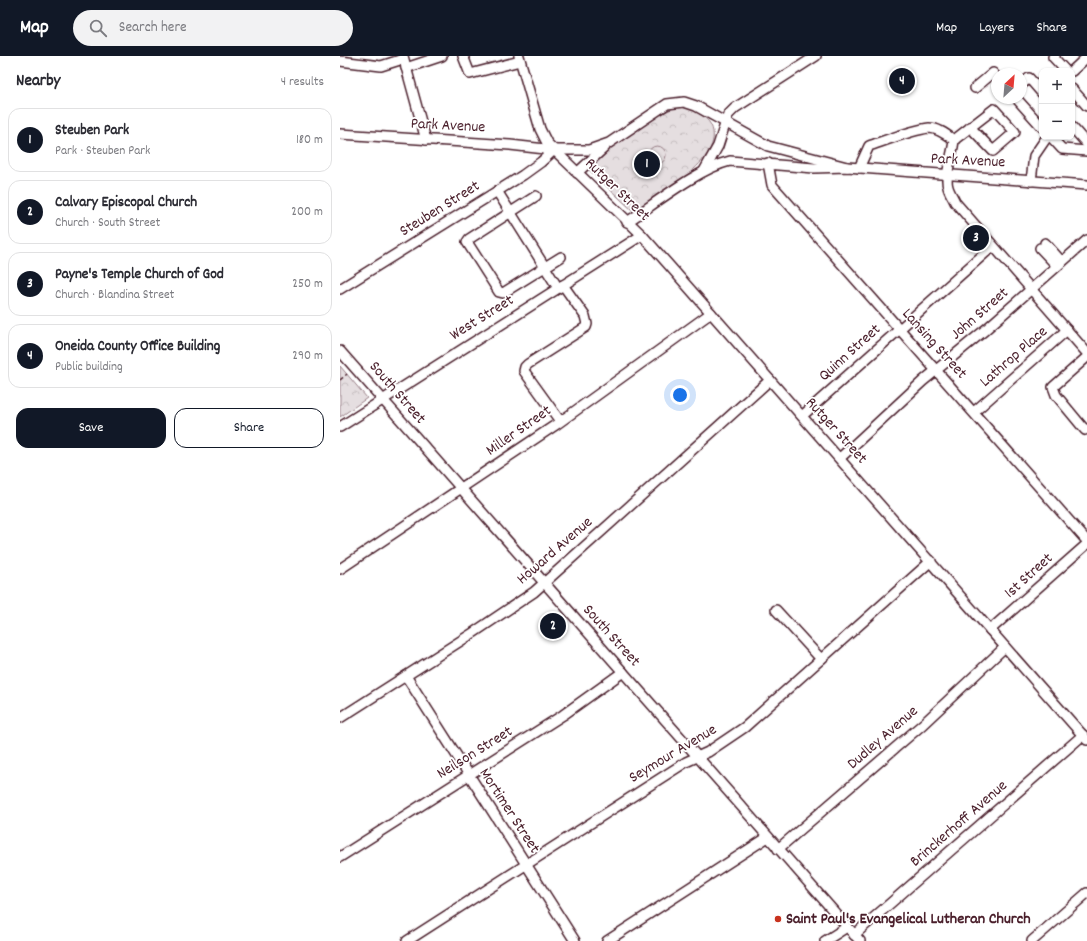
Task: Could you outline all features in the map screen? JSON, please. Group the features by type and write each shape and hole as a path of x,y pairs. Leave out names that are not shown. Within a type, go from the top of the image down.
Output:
{"street":[{"path":"406,68 442,56"},
{"path":"463,56 470,74 519,58"},
{"path":"704,171 718,146 728,116 736,108 816,56"},
{"path":"1055,56 1053,57 1063,68"},
{"path":"340,61 381,66 403,57 426,140"},
{"path":"1075,68 1087,57"},
{"name":"Rutger Street","path":"519,58 540,129 547,143 642,235 1085,737"},
{"path":"976,88 991,76"},
{"path":"1027,80 1029,78 1039,90"},
{"path":"1075,93 1087,106"},
{"name":"Park Avenue","path":"340,134 510,144 554,150 589,150 609,143 667,104 684,102 696,106 768,146 847,167"},
{"path":"1021,104 1039,124"},
{"path":"946,176 953,155 954,140 970,127 994,109 1016,132 993,151 970,127"},
{"path":"859,168 869,146 894,138 929,128 938,130 954,140"},
{"path":"1075,130 1087,144"},
{"path":"1031,181 1034,156 1045,140"},
{"path":"1054,140 1062,149 1087,151"},
{"path":"577,173 609,143"},
{"name":"Steuben Street","path":"340,289 497,191 541,162 554,150"},
{"name":"Park Avenue","path":"627,222 704,171 718,164 730,161 814,168 847,167 946,176 1087,185"},
{"name":"Lansing Street","path":"768,163 772,184 1087,541"},
{"name":"Lathrop Place","path":"946,176 948,187 955,202 1067,330 974,412"},
{"path":"497,191 545,267 585,316 587,324 586,327 528,364 524,371 560,422"},
{"path":"536,196 469,238 467,242 499,292 503,293 561,257"},
{"name":"West Street","path":"340,427 642,235"},
{"name":"John Street","path":"840,458 937,370 1087,240"},
{"name":"Quinn Street","path":"802,416 993,246"},
{"path":"1043,246 1060,264"},
{"name":"Miller Street","path":"340,569 462,489 560,422 711,312"},
{"path":"1067,330 1087,353"},
{"name":"South Street","path":"340,351 857,938"},
{"path":"1087,357 1053,387 1056,395 1086,430 1087,429"},
{"name":"Howard Avenue","path":"340,718 534,592 770,380"},
{"name":"1st Street","path":"990,630 1087,544"},
{"name":"Seymour Avenue","path":"407,941 686,762 708,752 745,727 931,561"},
{"path":"776,610 821,659"},
{"name":"Dudley Avenue","path":"778,849 923,724 1005,647"},
{"name":"Neilson Street","path":"340,857 564,715 624,672"},
{"name":"Mortimer Street","path":"406,676 575,941"},
{"name":"Brinckerhoff Avenue","path":"857,938 1085,737"},
{"path":"607,941 768,838"},
{"path":"1032,941 1087,893"},
{"path":"825,941 847,927"}],"path":[{"path":"340,380 347,374"}],"green space":[{"path":"678,106 697,112 711,125 713,138 709,151 687,176 633,211 588,169 618,141 653,118"},
{"path":"657,146 663,149 666,155 663,161 657,164 651,161 648,155 651,149"},
{"path":"340,366 367,398 340,417"}],"place":[{"name":"Oneida County Office Building","path":"902,81"},
{"name":"Steuben Park","path":"647,164"},
{"name":"Payne's Temple Church of God","path":"976,238"},
{"name":"Calvary Episcopal Church","path":"553,626"},
{"name":"Saint Paul's Evangelical Lutheran Church","path":"778,919"}]}
